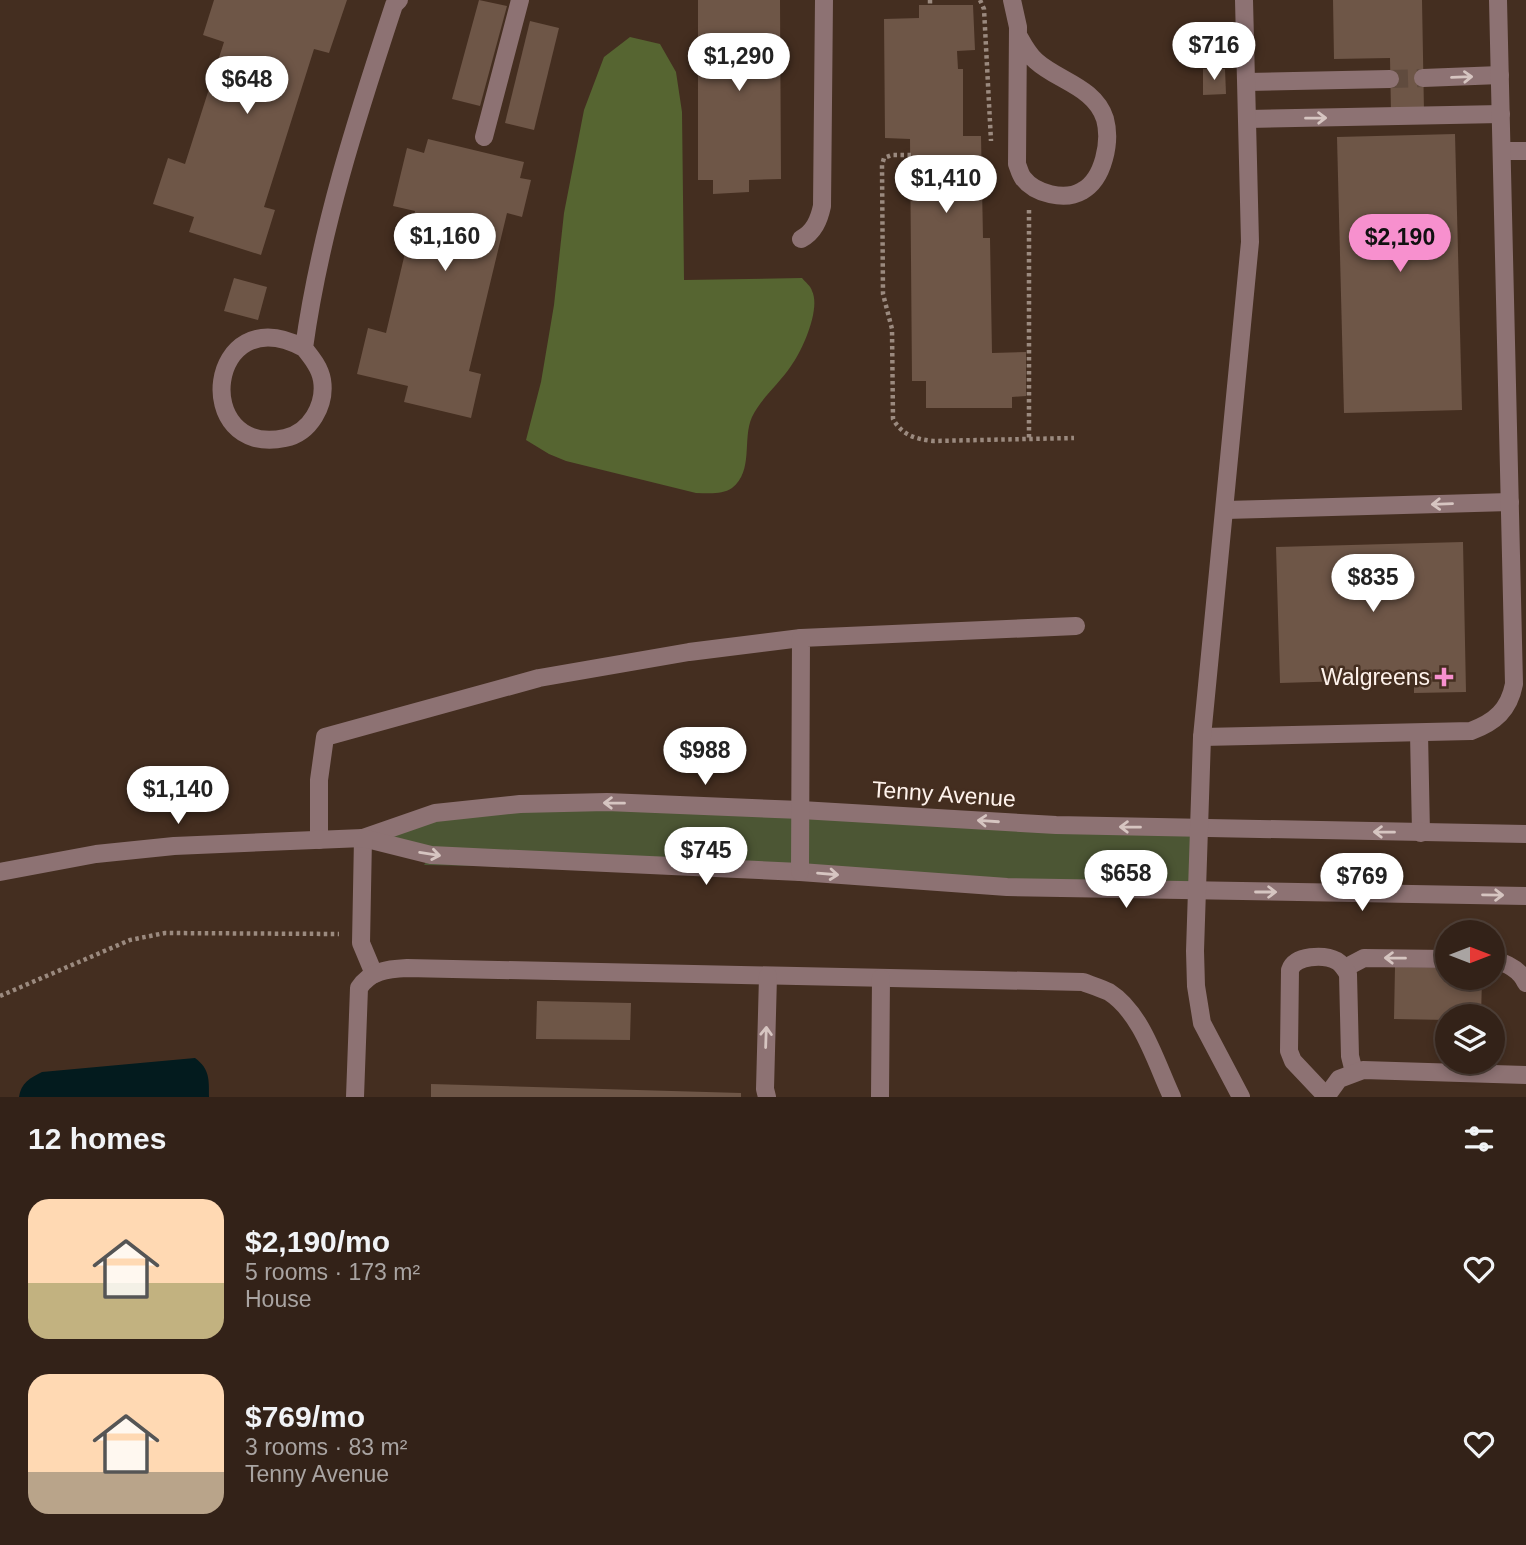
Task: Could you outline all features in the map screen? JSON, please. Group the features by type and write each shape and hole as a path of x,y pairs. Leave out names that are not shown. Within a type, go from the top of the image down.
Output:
{"street":[{"path":"304,348 288,340 270,337 252,341 237,350 226,364 220,381 221,399 227,416 239,429 255,438 273,441 290,437 306,428 317,414 323,396 322,379 315,362 304,348 310,307 351,136 394,5 399,0"},
{"path":"484,137 520,0"},
{"path":"801,239 813,230 822,206 824,0"},
{"path":"1012,0 1018,34 1017,164 1022,177 1029,185 1044,193 1072,196 1084,190 1100,169 1107,134 1105,121 1101,109 1093,99 1082,89 1034,60 1018,34"},
{"path":"1241,1097 1202,1023 1196,986 1202,737 1250,242 1244,0"},
{"path":"1202,737 1471,731 1488,724 1507,707 1512,696 1514,684 1510,502 1517,438 1508,388 1498,0"},
{"path":"1423,78 1500,75"},
{"path":"1247,82 1390,79"},
{"path":"1248,119 1501,114"},
{"path":"1502,151 1526,151"},
{"path":"1508,388 1526,387"},
{"path":"1225,509 1510,502"},
{"path":"319,840 319,780 325,737 539,678 689,652 801,638 1076,626"},
{"path":"800,872 801,638"},
{"path":"1419,733 1421,832"},
{"name":"Tenny Avenue","path":"0,873 96,854 174,846 363,838 435,813 520,804 607,802 1056,825 1526,834"},
{"path":"363,838 360,934 364,955 374,974"},
{"name":"Tenny Avenue","path":"363,838 431,855 800,872 1007,887 1526,896"},
{"path":"1354,1072 1350,1048 1349,981 1345,968 1335,959 1301,958 1292,965 1288,979 1289,1051 1293,1061 1326,1097 1339,1079 1370,1069 1526,1074"},
{"path":"1345,968 1364,958 1435,959"},
{"path":"1505,964 1510,965 1526,983"},
{"path":"355,1097 359,988 364,980 374,974 384,970 407,968 1083,982 1109,993 1130,1014 1141,1031 1172,1097"},
{"path":"767,1097 768,976"},
{"path":"880,1097 881,978"}],"path":[{"path":"979,0 984,9 992,154"},
{"path":"911,155 884,158 882,165 883,294 892,330 893,419 898,428 918,439 933,441 1074,438"},
{"path":"1029,204 1029,439"},
{"path":"0,996 130,940 165,933 360,934"}],"green space":[{"path":"630,37 660,44 676,72 682,112 684,280 802,278 810,287 814,299 809,330 800,350 752,417 743,473 732,488 719,493 696,493 566,461 526,440 541,382 554,305 564,213 584,110 604,57"},
{"path":"519,804 1198,829 1197,891 799,872 424,865 430,856 363,838 435,813"}],"water":[{"path":"195,1058 206,1071 209,1097 19,1097 27,1082 42,1072"}],"building":[{"path":"214,0 347,0 329,53 314,49 264,207 275,210 261,255 189,232 194,217 153,204 168,158 185,164 224,42 203,35"},
{"path":"479,0 507,6 480,106 452,99"},
{"path":"698,0 780,0 781,179 749,180 749,192 713,194 713,180 698,180"},
{"path":"1333,0 1422,0 1424,112 1391,113 1390,58 1334,59"},
{"path":"919,5 973,5 975,50 957,51 958,69 963,69 963,136 981,136 983,238 990,238 992,353 1026,352 1026,396 1012,397 1012,408 926,408 926,381 912,381 910,139 885,138 884,19 919,18"},
{"path":"530,21 559,28 534,130 505,123"},
{"path":"1203,69 1225,69 1226,94 1203,95"},
{"path":"1455,134 1462,410 1344,413 1337,137"},
{"path":"428,139 524,162 520,178 531,180 522,217 507,213 469,371 481,374 471,418 404,402 408,386 357,374 368,328 386,333 415,211 393,206 407,148 424,153"},
{"path":"234,278 267,287 258,320 224,311"},
{"name":"Walgreens","path":"1463,542 1466,692 1414,693 1414,679 1280,683 1276,547"},
{"path":"1395,967 1435,968 1435,990 1482,990 1481,1004 1435,1004 1435,1020 1394,1019"},
{"path":"537,1001 631,1003 630,1040 536,1039"},
{"path":"431,1084 741,1093 741,1097 431,1097"}],"tunnel":[{"path":"1390,79 1423,78"}],"place":[{"name":"Walgreens","path":"1444,677"}]}
